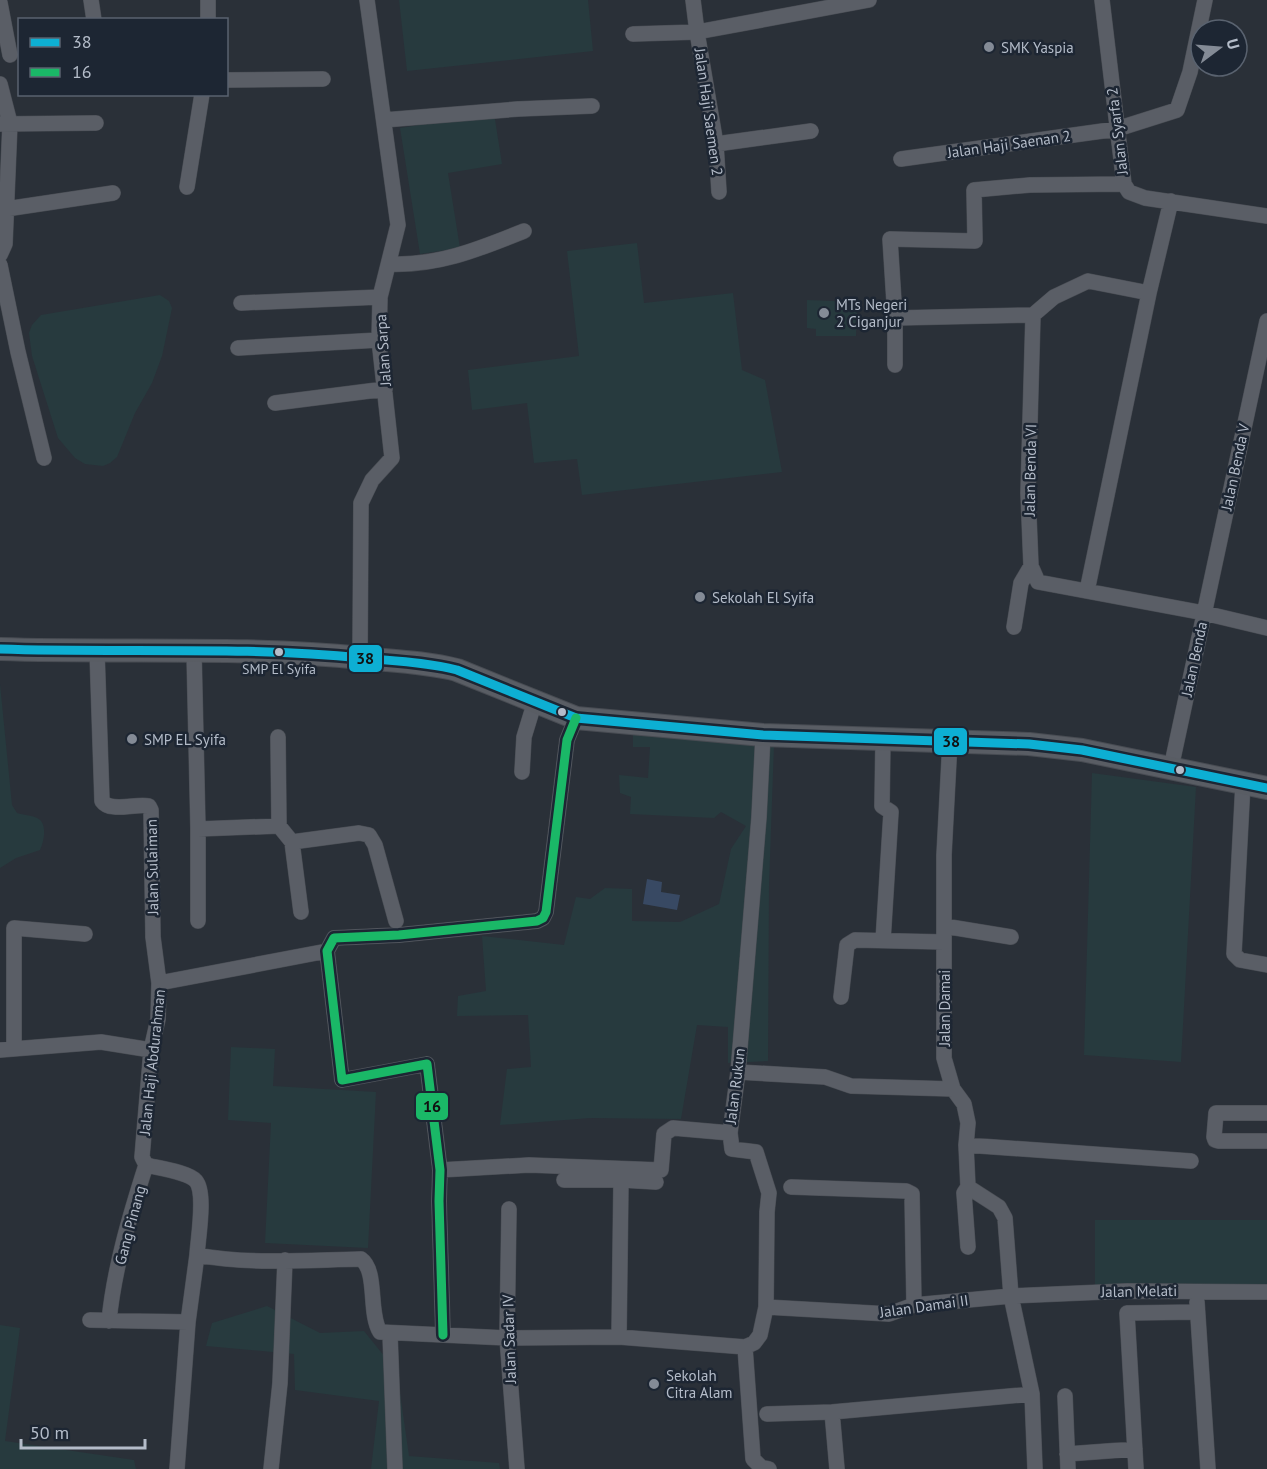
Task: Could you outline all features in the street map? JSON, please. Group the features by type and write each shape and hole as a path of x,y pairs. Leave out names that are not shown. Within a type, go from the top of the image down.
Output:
{"main road":[{"path":"0,649 268,651 439,665 457,670 576,718 763,735 1029,744 1082,750 1267,788"}],"street":[{"path":"91,0 94,18"},
{"path":"208,0 208,18"},
{"name":"Jalan Sarpa","path":"360,658 361,503 372,480 392,458 379,340 380,297 398,225 367,0"},
{"path":"693,0 697,32"},
{"path":"633,34 697,32 869,0"},
{"name":"Jalan Syarfa 2","path":"1102,0 1124,184 1129,192 1145,198 1267,216"},
{"name":"Jalan Haji Saenan 2","path":"901,159 1117,129 1177,110 1190,72 1205,0"},
{"path":"0,3 10,56"},
{"name":"Jalan Haji Saemen 2","path":"697,32 716,144 720,192"},
{"path":"228,80 323,79"},
{"path":"0,84 5,124 6,209 5,244 0,255"},
{"path":"187,187 202,96"},
{"path":"384,120 518,109 592,106"},
{"path":"5,124 96,123"},
{"path":"716,144 811,131"},
{"path":"895,365 895,318 890,239 975,241 974,190 1030,185 1124,184"},
{"path":"6,209 113,193"},
{"path":"1087,591 1149,293 1171,201"},
{"path":"389,264 409,265 464,255 524,231"},
{"path":"0,266 44,458"},
{"path":"895,318 1033,315 1054,297 1088,281 1149,293"},
{"path":"241,303 380,297"},
{"name":"Jalan Benda VI","path":"1031,566 1028,493 1033,315"},
{"name":"Jalan Benda V","path":"1204,613 1267,321"},
{"path":"238,348 379,340"},
{"path":"275,403 385,389"},
{"path":"1031,566 1038,582 1204,613"},
{"path":"1014,627 1022,582 1031,566"},
{"name":"Jalan Benda","path":"1171,768 1204,613 1267,628"},
{"name":"Jalan Sulaiman","path":"97,651 102,801 110,807 144,805 149,806 151,810 153,937 159,983"},
{"path":"194,651 198,921"},
{"path":"522,772 524,737 535,701"},
{"name":"Jalan Haji Abdurahman","path":"147,1165 142,1157 151,1050 158,1019 159,983 327,951 334,938 399,935 537,921 543,918 546,912 567,740 576,718"},
{"name":"Jalan Rukun","path":"745,1347 754,1343 760,1335 766,1307 769,1193 756,1152 732,1149 730,1133 738,1072 759,817 763,735"},
{"path":"278,737 279,826 292,842 301,912"},
{"path":"883,738 882,806 891,812 883,940"},
{"name":"Jalan Damai","path":"950,741 944,855 944,1058 953,1089 964,1104 968,1123 966,1145 968,1187 964,1193 968,1247"},
{"path":"1243,783 1234,954 1240,960 1267,965"},
{"path":"198,829 279,826"},
{"path":"292,842 359,833 369,835 375,846 396,921"},
{"path":"85,934 14,928 7,1049 101,1042 151,1050"},
{"path":"841,998 844,955 847,945 855,940 883,940 944,934 1011,937"},
{"path":"327,951 342,1080 427,1064 440,1170 443,1335"},
{"path":"738,1072 825,1077 851,1086 953,1089"},
{"path":"1267,1113 1216,1113 1214,1137 1215,1140 1267,1141"},
{"path":"440,1170 529,1165 661,1170 664,1134 673,1128 730,1133"},
{"path":"966,1145 1191,1161"},
{"name":"Gang Pinang","path":"109,1321 111,1298 135,1198 147,1165 185,1174 196,1180 201,1193 197,1255"},
{"path":"564,1180 656,1182"},
{"path":"619,1337 621,1180"},
{"path":"791,1186 906,1191 912,1194 914,1305"},
{"path":"968,1187 999,1207 1005,1218 1011,1296 1032,1394 1035,1469"},
{"name":"Jalan Sadar IV","path":"509,1209 507,1338 518,1469"},
{"path":"177,1469 188,1322 197,1255 212,1258 285,1260 361,1259 367,1263 369,1272 374,1322 380,1332 390,1334 507,1338 619,1337 745,1347 753,1459 761,1467 769,1469"},
{"path":"271,1469 280,1383 285,1260"},
{"path":"1196,1290 1208,1469"},
{"name":"Jalan Melati","path":"1011,1296 1196,1290 1267,1292"},
{"name":"Jalan Damai II","path":"766,1307 889,1314 914,1305 1011,1296"},
{"path":"1136,1469 1127,1313 1197,1312"},
{"path":"90,1320 188,1322"},
{"path":"390,1334 395,1469"},
{"path":"767,1414 832,1412 1032,1394"},
{"path":"1065,1396 1068,1461 1135,1449"},
{"path":"832,1412 837,1469"}],"green space":[{"path":"399,0 588,0 593,51 407,71"},
{"path":"494,113 502,164 448,173 460,248 420,254 400,128"},
{"path":"637,243 644,303 733,293 742,370 765,380 782,472 582,495 577,459 534,463 527,403 472,410 468,370 579,356 567,251"},
{"path":"160,295 169,301 172,308 162,356 152,383 135,413 117,457 103,466 85,464 75,458 58,438 32,356 29,333 32,325 41,315"},
{"path":"807,300 857,302 856,336 816,336 816,329 807,328"},
{"path":"0,684 12,805 17,813 40,820 44,832 40,850 16,858 0,868"},
{"path":"633,732 774,745 769,885 768,1061 728,1063 728,1027 697,1025 681,1119 590,1118 500,1125 507,1069 531,1067 528,1015 457,1016 458,996 486,991 482,936 564,945 576,897 590,899 605,888 632,889 632,921 680,922 719,904 731,849 746,826 721,812 714,818 630,814 631,797 620,793 619,775 648,778 650,747 633,747"},
{"path":"1092,773 1196,787 1181,1062 1084,1055"},
{"path":"231,1047 275,1049 273,1086 376,1092 368,1248 265,1243 271,1123 228,1120"},
{"path":"1095,1220 1267,1220 1267,1293 1095,1293"},
{"path":"267,1306 320,1333 364,1331 397,1372 409,1456 499,1463 500,1469 371,1469 379,1401 295,1390 294,1354 206,1346 212,1323"},
{"path":"0,1325 20,1328 5,1441 134,1460 136,1469 0,1469"}],"water":[{"path":"647,879 662,882 661,892 680,895 677,910 643,904"}],"transit line":[{"name":"38","path":"0,649 272,652 410,662 457,670 576,718 763,735 1029,744 1082,750 1267,788"},
{"name":"16","path":"443,1335 440,1170 427,1064 342,1080 327,951 334,938 399,935 537,921 543,918 546,912 567,740 576,718"}],"place":[{"name":"SMK Yaspia","path":"989,47"},
{"name":"MTs Negeri 2 Ciganjur","path":"824,313"},
{"name":"Sekolah El Syifa","path":"700,597"},
{"name":"SMP El Syifa","path":"279,652"},
{"name":"SMP EL Syifa","path":"132,739"},
{"name":"Sekolah Citra Alam","path":"654,1384"}]}
